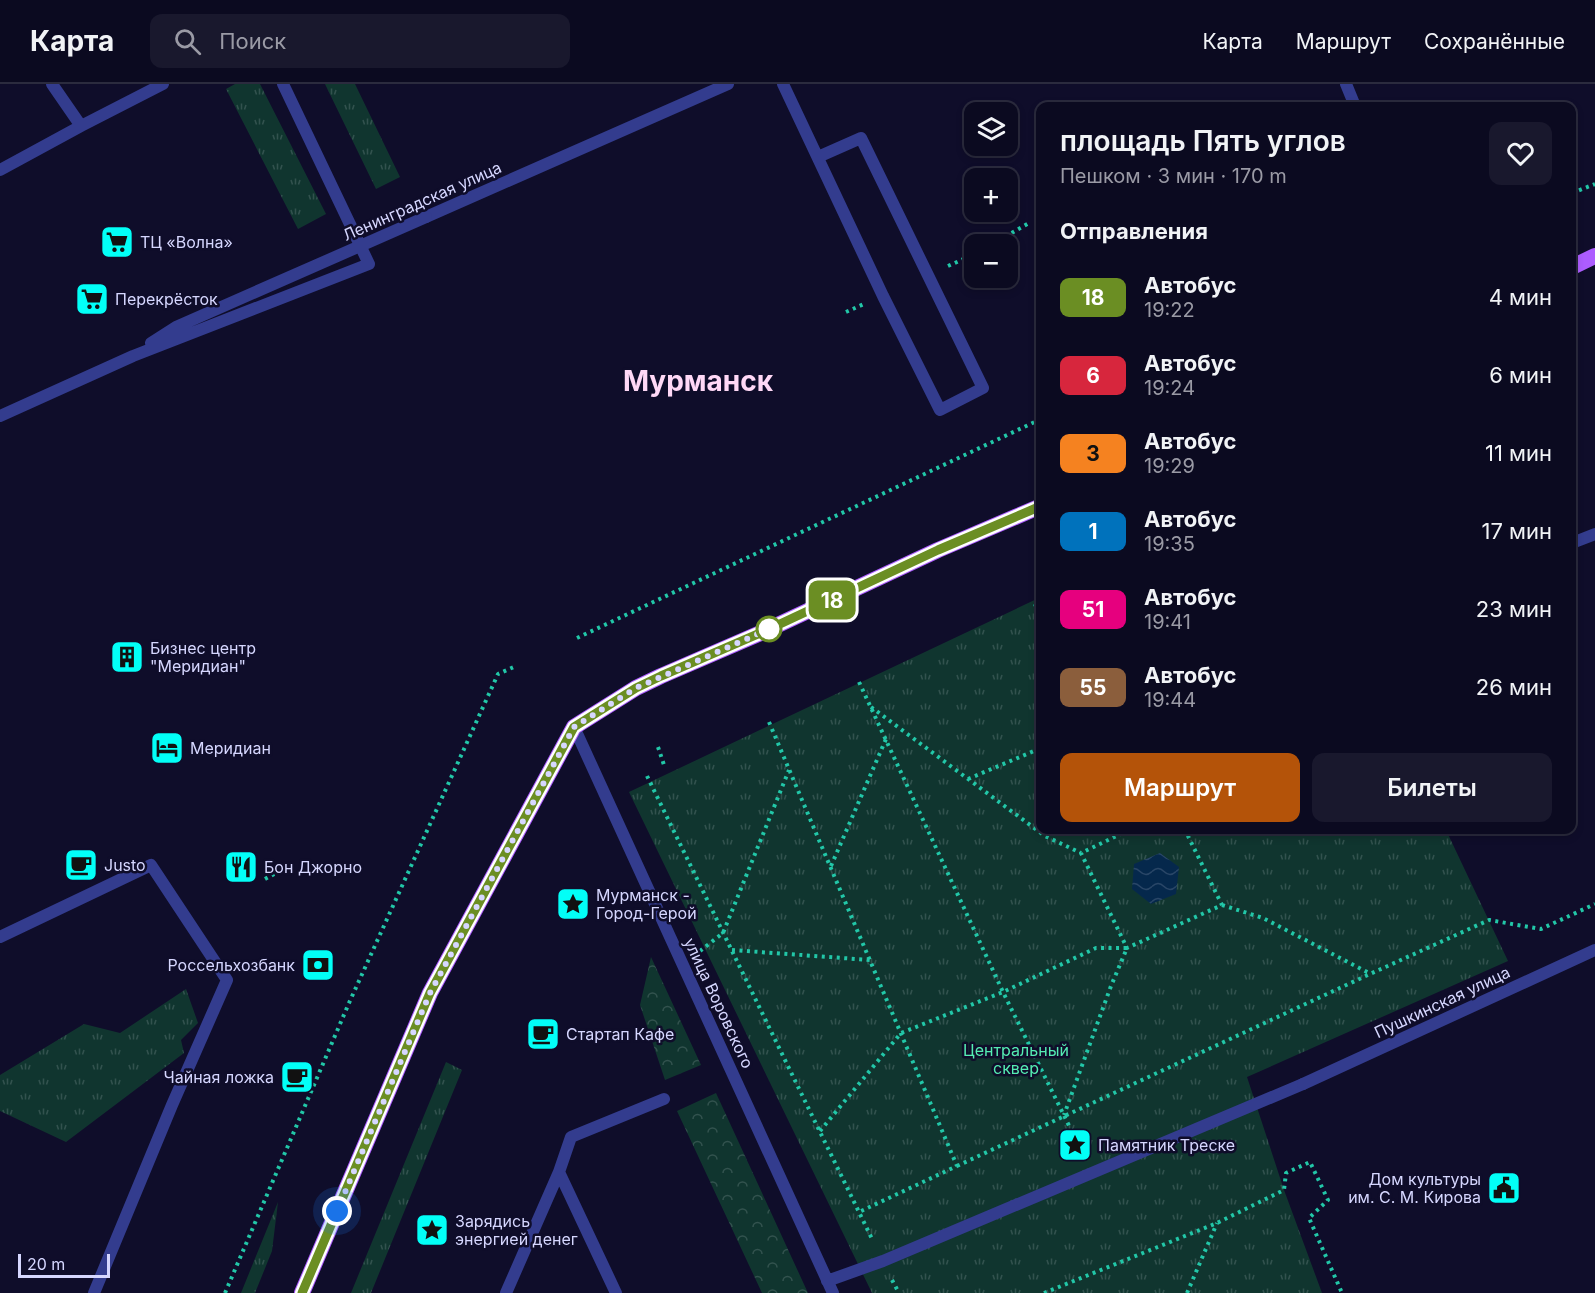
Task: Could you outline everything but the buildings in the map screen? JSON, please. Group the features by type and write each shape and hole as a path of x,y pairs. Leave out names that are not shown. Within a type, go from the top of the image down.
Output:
{"main road":[{"path":"1576,265 1595,256"},
{"path":"302,1293 430,993 574,727 652,680 765,631 938,550 1036,508"}],"street":[{"path":"52,84 81,126"},
{"path":"0,170 163,84"},
{"path":"283,84 360,246"},
{"name":"Ленинградская улица","path":"133,356 176,327 728,84"},
{"path":"783,84 883,296 940,410 983,388 861,138 818,157"},
{"path":"1346,84 1353,102"},
{"name":"Ленинградская улица","path":"0,416 133,356 369,264 360,246"},
{"path":"1576,541 1595,534"},
{"name":"улица Воровского","path":"574,727 830,1287"},
{"path":"0,937 151,865 227,980 94,1293"},
{"name":"Пушкинская улица","path":"830,1287 883,1261 1303,1084 1595,951"},
{"path":"506,1293 571,1137 664,1099"},
{"path":"558,1172 616,1293"}],"path":[{"path":"1576,192 1595,184"},
{"path":"1010,234 1031,222"},
{"path":"577,638 1036,421"},
{"path":"225,1293 349,1003 498,674 516,666"},
{"path":"859,682 1003,992 1092,1173"},
{"path":"870,707 1036,829"},
{"path":"769,722 957,1166"},
{"path":"830,867 886,739"},
{"path":"658,747 665,768"},
{"path":"968,779 1036,750"},
{"path":"682,964 723,933 789,770"},
{"path":"647,776 883,1261"},
{"path":"1042,834 1081,853 1127,948 1064,1116"},
{"path":"1081,853 1121,834"},
{"path":"1187,834 1222,905"},
{"path":"265,879 285,868"},
{"path":"859,1212 1489,920 1541,929 1595,904"},
{"path":"820,1132 901,1033 1003,992 1096,948 1127,948 1222,905 1263,918 1370,974"},
{"path":"732,950 870,960"},
{"path":"1044,1293 1217,1223 1284,1190 1286,1173 1310,1162 1328,1200 1310,1218 1342,1293"},
{"path":"1187,1293 1217,1223"}],"green space":[{"path":"235,84 260,84 326,214 298,229 226,89"},
{"path":"325,84 355,84 400,177 376,189"},
{"name":"Центральный сквер","path":"1036,599 1036,834 1448,834 1508,961 1247,1077 1284,1190 1322,1293 872,1293 629,792"},
{"path":"651,957 701,1065 665,1080 640,1005"},
{"path":"186,989 198,1023 181,1040 184,1053 66,1142 0,1111 0,1075 84,1024 120,1033"},
{"path":"446,1062 462,1070 371,1293 351,1293"},
{"path":"716,1093 808,1293 762,1293 677,1111"},
{"path":"278,1202 272,1251 255,1293 241,1293"}],"water":[{"path":"1160,853 1179,867 1176,894 1151,904 1132,889 1134,864"}],"bus line":[{"name":"18","path":"302,1293 430,993 574,727 636,688 661,676 765,631 938,550 1036,508"}],"place":[{"name":"ТЦ «Волна»","path":"117,242"},
{"name":"Перекрёсток","path":"92,299"},
{"name":"Бизнес центр \"Меридиан\"","path":"127,657"},
{"name":"Меридиан","path":"167,748"},
{"name":"Justo","path":"81,865"},
{"name":"Бон Джорно","path":"241,867"},
{"name":"Мурманск - Город-Герой","path":"573,904"},
{"name":"Россельхозбанк","path":"318,965"},
{"name":"Стартап Кафе","path":"543,1034"},
{"name":"Чайная ложка","path":"297,1077"},
{"name":"Памятник Треске","path":"1075,1145"},
{"name":"Дом культуры им. С. М. Кирова","path":"1504,1188"},
{"name":"Зарядись энергией денег","path":"432,1230"}],"district":[{"name":"Мурманск","path":"698,381"}],"route":[{"path":"337,1211 430,993 574,727 636,688 769,629"}]}
